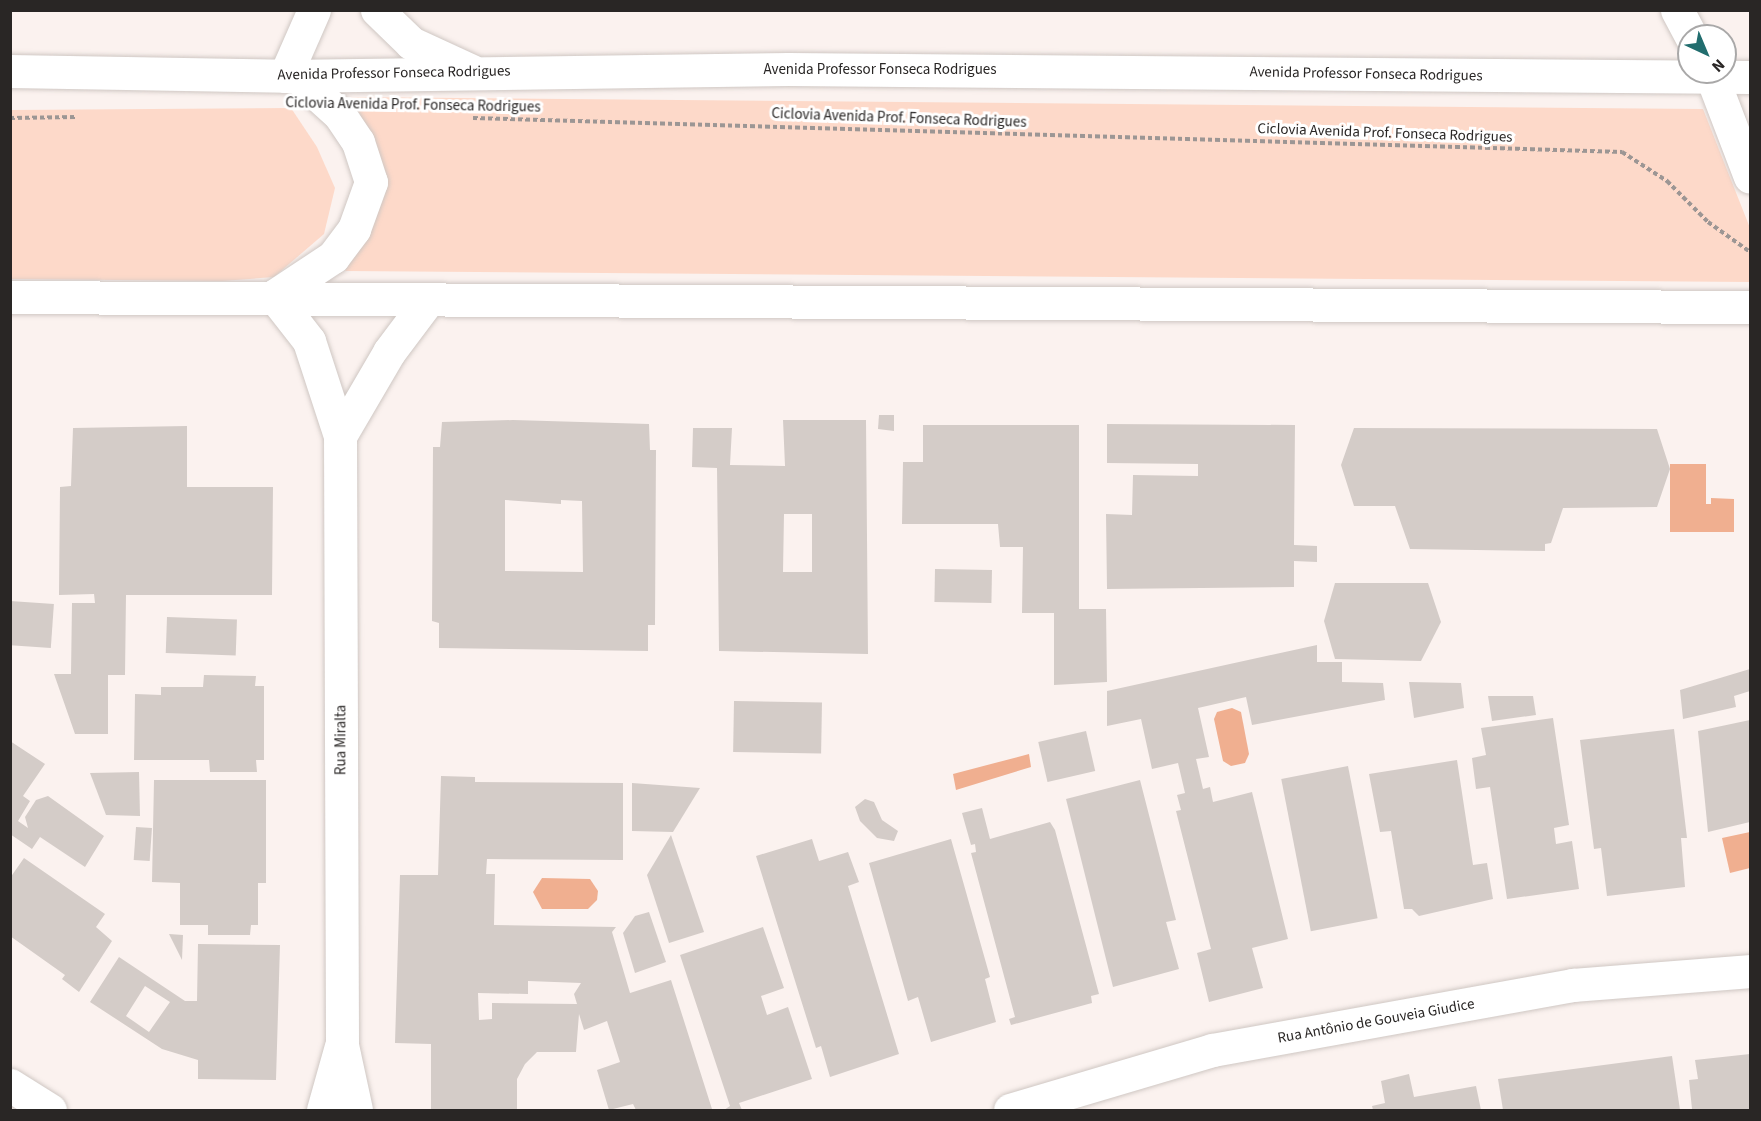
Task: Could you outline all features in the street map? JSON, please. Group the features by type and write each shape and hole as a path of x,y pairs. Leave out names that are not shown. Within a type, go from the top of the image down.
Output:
{"main road":[{"path":"274,296 333,257 354,229 371,182 358,142 339,114 291,76 314,10"},
{"path":"377,10 411,44 472,71"},
{"path":"1677,10 1685,24"},
{"name":"Avenida Professor Fonseca Rodrigues","path":"10,71 291,76 472,71 800,69 1677,75"},
{"path":"1715,84 1750,177"},
{"path":"10,297 274,296 428,300 1750,307"},
{"name":"Rua Miralta","path":"274,296 297,323 314,351 340,436 342,1044 356,1110"},
{"path":"340,436 389,352 428,300"},
{"name":"Rua Antônio de Gouveia Giudice","path":"1010,1110 1212,1050 1573,985 1750,971"},
{"name":"Rua Miralta","path":"323,1110 342,1044"},
{"path":"10,1085 50,1110"}],"path":[{"path":"10,117 81,117"},
{"name":"Ciclovia Avenida Prof. Fonseca Rodrigues","path":"471,118 1622,152 1667,181 1708,222 1750,252"}],"shaded area":[{"path":"351,97 1703,109 1750,228 1750,282 345,271 364,241 373,140"},
{"path":"291,108 317,147 335,188 324,234 274,277 222,281 11,279 11,110"},
{"path":"1670,464 1706,464 1706,504 1711,504 1711,498 1734,499 1734,532 1670,532"},
{"path":"1232,708 1241,712 1249,754 1245,763 1231,766 1223,761 1214,719 1217,712"},
{"path":"1029,754 1031,767 956,790 953,774"},
{"path":"1750,832 1750,868 1730,873 1722,838"},
{"path":"542,878 590,879 598,891 597,900 588,909 542,909 533,892"}],"building":[{"path":"879,415 894,415 894,431 878,429"},
{"path":"513,420 649,424 650,450 656,450 655,625 648,625 648,651 439,648 439,623 432,621 433,447 440,447 442,422","holes":["505,500 561,504 561,500 582,501 583,572 505,571"]},
{"path":"783,420 866,420 868,654 719,651 717,468 692,467 693,428 732,428 730,465 785,466","holes":["784,514 812,514 812,572 783,572"]},
{"path":"1107,424 1295,425 1294,545 1317,546 1317,562 1294,561 1294,587 1107,589 1106,514 1132,515 1133,475 1198,476 1198,464 1107,463"},
{"path":"923,425 1079,425 1079,609 1106,609 1107,682 1054,685 1054,613 1022,613 1023,547 1000,547 998,524 902,524 903,462 923,462"},
{"path":"187,426 187,487 273,487 272,595 126,595 125,675 108,675 108,734 75,734 54,674 71,674 72,603 95,603 94,594 59,595 60,487 71,486 73,428"},
{"path":"1354,428 1657,429 1670,469 1657,507 1563,508 1551,543 1545,544 1545,551 1410,549 1395,506 1354,506 1341,465"},
{"path":"935,569 992,570 991,603 934,602"},
{"path":"1335,583 1428,583 1441,622 1421,661 1335,659 1324,621"},
{"path":"10,601 54,604 51,648 10,645"},
{"path":"167,617 237,619 236,655 166,653"},
{"path":"1317,645 1317,662 1342,662 1342,682 1383,683 1385,700 1252,725 1246,697 1198,708 1209,757 1196,759 1203,789 1210,787 1213,802 1252,792 1288,939 1252,948 1263,988 1209,1002 1197,953 1211,949 1176,811 1181,810 1177,795 1185,793 1178,763 1152,769 1141,719 1107,726 1107,691"},
{"path":"1750,669 1750,691 1734,696 1736,707 1683,719 1680,690"},
{"path":"204,675 256,676 255,686 264,686 264,760 256,760 257,772 210,772 209,760 134,760 135,694 161,695 161,687 203,687"},
{"path":"1409,682 1461,683 1464,708 1414,718"},
{"path":"1488,696 1533,696 1536,715 1492,721"},
{"path":"734,701 822,703 821,754 733,752"},
{"path":"1553,718 1569,825 1554,828 1556,844 1572,841 1579,889 1507,899 1490,787 1476,789 1472,758 1486,755 1481,728"},
{"path":"1750,720 1750,822 1708,832 1698,731"},
{"path":"1674,729 1687,838 1681,838 1685,887 1607,896 1601,848 1594,849 1580,740"},
{"path":"1086,731 1095,771 1047,782 1038,742"},
{"path":"10,741 45,764 23,796 30,801 18,821 28,828 25,817 36,800 48,796 104,836 85,867 40,837 32,849 10,834"},
{"path":"1457,760 1473,865 1487,863 1493,899 1419,916 1412,909 1404,909 1391,831 1380,832 1369,774"},
{"path":"1348,766 1378,918 1311,931 1281,779"},
{"path":"139,772 140,816 106,815 90,773"},
{"path":"441,776 475,777 475,782 623,783 623,860 487,859 486,874 495,874 494,925 616,927 612,932 630,993 671,980 712,1109 636,1110 633,1104 609,1110 597,1070 620,1062 607,1021 584,1030 579,1014 576,1052 537,1052 525,1064 517,1079 517,1110 431,1110 431,1044 395,1043 400,875 438,875","holes":["528,981 581,983 574,994 577,1004 492,1003 492,1019 479,1020 478,993 528,994"]},
{"path":"154,780 266,780 266,883 258,883 258,925 251,925 250,935 208,935 208,925 180,925 180,883 152,882"},
{"path":"1140,780 1176,920 1166,922 1179,969 1113,987 1066,799"},
{"path":"632,783 700,788 673,832 632,831"},
{"path":"865,799 874,802 882,820 898,831 894,841 877,838 860,821 855,807"},
{"path":"982,808 990,839 1050,822 1055,830 1099,994 1091,996 1092,1003 1011,1025 1009,1019 1015,1017 971,853 976,852 975,844 971,845 962,813"},
{"path":"136,827 152,828 150,861 134,860"},
{"path":"671,835 704,932 669,943 647,875"},
{"path":"812,839 819,861 848,852 859,882 848,886 899,1054 830,1077 821,1046 816,1048 756,856"},
{"path":"951,839 990,977 985,979 996,1022 931,1042 918,997 908,1001 869,863"},
{"path":"24,858 105,914 96,927 112,941 79,992 62,979 65,975 10,936 10,878"},
{"path":"649,912 666,962 635,973 623,933 635,916"},
{"path":"763,927 784,988 761,996 767,1015 788,1007 812,1079 739,1103 742,1110 724,1110 730,1106 680,955"},
{"path":"169,934 183,935 182,960"},
{"path":"198,944 280,945 276,1080 198,1079 198,1060 162,1049 90,1002 119,957 185,1001 197,1001","holes":["145,986 170,1002 149,1032 126,1016"]},
{"path":"1750,1054 1750,1110 1692,1109 1689,1080 1698,1079 1695,1060"},
{"path":"1672,1056 1680,1110 1503,1110 1498,1079"},
{"path":"1409,1074 1414,1097 1476,1086 1481,1110 1373,1110 1372,1106 1385,1103 1381,1081"}]}
